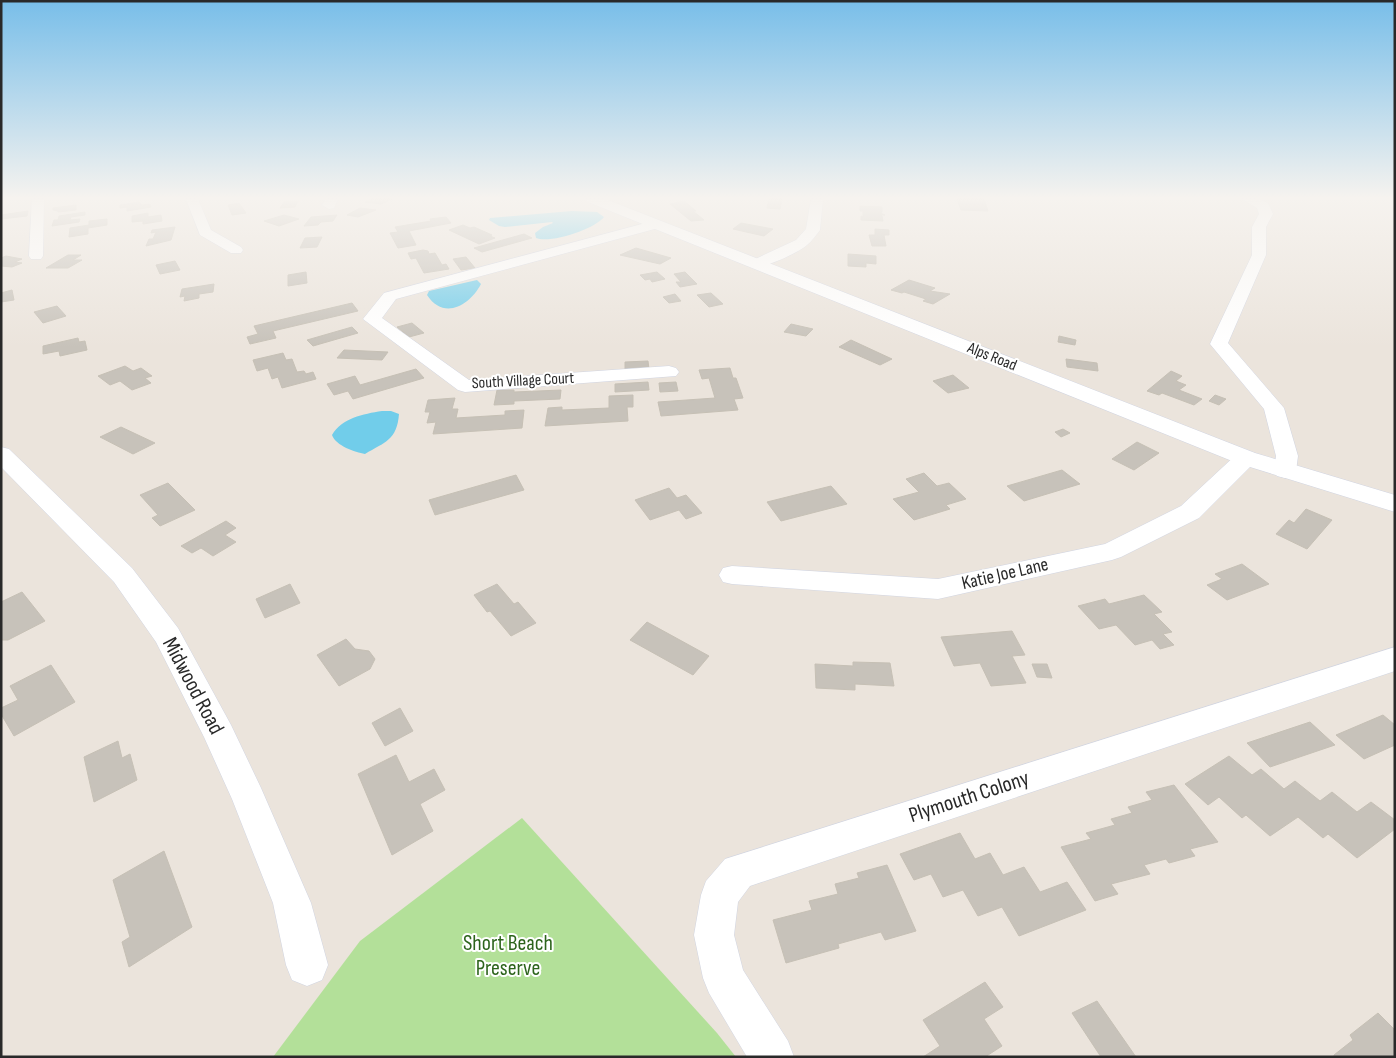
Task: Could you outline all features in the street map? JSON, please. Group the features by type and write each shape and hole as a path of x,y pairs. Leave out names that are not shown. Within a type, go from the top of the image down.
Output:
{"street":[{"path":"36,248 36,256"},
{"name":"South Village Court","path":"567,248 390,296 372,320 465,386 669,372"},
{"name":"Alps Road","path":"717,248 1246,458 1395,504"},
{"path":"756,264 789,248"},
{"path":"1259,248 1259,255 1219,344 1274,408 1287,456 1285,471"},
{"name":"Midwood Road","path":"1,454 123,575 168,636 219,735 249,800 292,903 307,965"},
{"name":"Katie Joe Lane","path":"732,575 938,589 1112,551 1190,512 1246,458"},
{"name":"Plymouth Colony","path":"772,1057 724,978 714,935 720,895 738,872 1395,659"}],"green space":[{"name":"Short Beach Preserve","path":"522,818 717,1033 736,1057 273,1057 360,941"}],"water":[{"path":"477,280 481,284 476,292 464,304 456,307 441,307 434,303 427,295 429,291"},
{"path":"391,411 399,414 396,430 384,443 365,454 351,450 334,439 332,435 341,424 360,415"}],"building":[{"path":"475,248 495,248 482,252"},
{"path":"637,248 671,258 660,264 620,255"},
{"path":"428,251 429,254 435,253 442,265 446,264 449,269 424,273 416,258 411,259 408,253"},
{"path":"848,254 876,256 876,264 866,263 866,267 848,266"},
{"path":"68,255 81,255 73,260 82,260 68,268 46,268"},
{"path":"6,256 22,259 15,262 22,263 12,267 1,266 1,258"},
{"path":"466,257 475,268 461,270 453,259"},
{"path":"175,261 180,270 160,274 156,265"},
{"path":"306,272 307,283 288,286 288,275"},
{"path":"657,272 665,279 652,282 650,279 645,280 640,275"},
{"path":"685,272 697,284 680,287 676,282 681,282 674,274"},
{"path":"909,280 935,288 930,291 950,294 933,304 923,301 926,299 891,290"},
{"path":"214,284 213,292 199,294 199,298 184,301 185,296 180,297 182,289"},
{"path":"12,290 14,300 1,302 1,293"},
{"path":"711,293 723,304 709,307 697,295"},
{"path":"675,294 681,301 669,303 663,297"},
{"path":"352,303 358,311 273,331 276,338 250,344 247,337 258,334 254,326"},
{"path":"57,306 66,316 43,323 34,312"},
{"path":"412,323 424,333 409,337 397,327"},
{"path":"791,324 813,329 806,336 784,332"},
{"path":"352,327 358,333 313,346 307,340"},
{"path":"1059,336 1076,340 1075,345 1058,342"},
{"path":"78,338 79,342 85,341 87,350 60,356 59,351 43,354 43,346"},
{"path":"851,340 892,359 880,365 839,347"},
{"path":"344,350 388,352 382,360 337,358"},
{"path":"283,353 286,360 292,359 297,372 304,371 306,374 313,372 316,379 282,388 278,377 272,379 268,368 257,371 253,360"},
{"path":"1066,359 1097,363 1098,371 1067,367"},
{"path":"648,361 649,369 625,370 625,362"},
{"path":"125,366 133,371 141,368 152,376 145,378 151,383 132,390 120,381 110,385 98,376"},
{"path":"730,368 733,378 736,378 743,398 734,399 738,410 661,416 658,402 715,398 709,378 702,379 699,370"},
{"path":"416,369 424,378 353,399 348,391 334,395 327,384 355,376 360,385"},
{"path":"1171,371 1182,376 1176,381 1186,385 1179,390 1202,399 1194,405 1162,393 1159,395 1147,391"},
{"path":"953,375 969,388 948,393 933,381"},
{"path":"648,382 649,390 615,392 615,384"},
{"path":"676,382 678,391 660,392 659,383"},
{"path":"497,390 514,390 514,392 561,390 560,399 514,401 514,404 494,405"},
{"path":"633,395 633,407 627,407 628,421 545,426 548,408 562,407 562,410 609,408 609,396"},
{"path":"1215,395 1226,399 1219,405 1209,401"},
{"path":"455,398 452,409 458,409 456,418 505,415 505,411 524,410 522,428 433,434 436,422 427,423 430,412 425,412 428,400"},
{"path":"121,427 155,443 133,454 100,437"},
{"path":"1063,429 1070,433 1061,437 1055,432"},
{"path":"1137,442 1159,453 1134,470 1112,459"},
{"path":"1062,470 1080,484 1024,501 1007,486"},
{"path":"924,473 937,486 949,483 966,499 946,505 950,509 914,520 893,499 919,492 906,479"},
{"path":"516,475 524,490 435,515 429,500"},
{"path":"168,483 195,510 160,526 152,518 158,515 140,495"},
{"path":"831,486 847,504 781,521 767,502"},
{"path":"669,488 677,498 686,495 702,513 686,519 679,510 650,520 635,500"},
{"path":"1306,509 1332,520 1307,549 1276,534 1289,520 1294,523"},
{"path":"226,521 236,528 225,535 236,542 213,556 201,548 192,553 181,546"},
{"path":"1242,564 1269,584 1227,600 1207,585 1222,579 1215,574"},
{"path":"290,584 300,603 265,618 256,599"},
{"path":"497,584 514,604 518,602 536,623 511,636 490,611 487,612 474,595"},
{"path":"22,592 45,621 8,640 1,640 1,602"},
{"path":"1144,595 1162,612 1154,614 1172,632 1163,634 1174,645 1160,649 1152,640 1135,645 1116,625 1099,629 1078,606 1105,599 1109,604"},
{"path":"647,622 709,656 693,675 630,640"},
{"path":"1012,631 1025,655 1012,656 1026,683 991,686 980,663 954,666 941,637"},
{"path":"346,639 355,649 369,651 375,659 370,669 339,686 317,655"},
{"path":"853,662 890,663 894,686 855,684 855,690 816,688 815,664 853,666"},
{"path":"1032,664 1047,664 1052,678 1037,677"},
{"path":"51,665 75,702 14,736 1,714 1,708 18,700 10,686"},
{"path":"400,708 413,731 385,746 372,723"},
{"path":"1383,715 1395,725 1395,745 1364,759 1336,735"},
{"path":"1310,722 1335,745 1270,767 1247,743"},
{"path":"118,741 122,758 130,754 137,780 94,802 84,757"},
{"path":"396,755 409,782 434,769 445,790 420,804 433,831 392,855 358,774"},
{"path":"1229,756 1252,775 1261,769 1284,789 1295,781 1320,801 1332,792 1357,812 1371,802 1395,820 1395,829 1357,858 1328,834 1323,838 1298,817 1270,836 1246,815 1242,818 1219,797 1208,805 1185,784"},
{"path":"1174,785 1218,842 1190,849 1195,856 1169,863 1166,859 1144,865 1150,874 1111,884 1118,894 1095,901 1061,847 1091,839 1086,833 1115,825 1111,819 1132,813 1128,807 1152,800 1146,792"},
{"path":"960,833 975,859 990,853 1003,875 1024,867 1040,892 1067,882 1086,910 1019,936 1002,907 978,916 963,890 943,897 931,874 914,880 900,854"},
{"path":"164,851 192,927 129,967 122,942 130,937 113,880"},
{"path":"887,865 916,931 885,940 881,932 838,944 839,948 786,963 773,920 812,910 809,901 838,894 835,884 859,878 857,873"},
{"path":"985,982 1003,1007 984,1019 1002,1046 985,1057 923,1057 940,1046 923,1020"},
{"path":"1097,1001 1136,1057 1101,1057 1072,1013"},
{"path":"1378,1013 1395,1030 1395,1057 1334,1057 1353,1040 1350,1035"}]}
